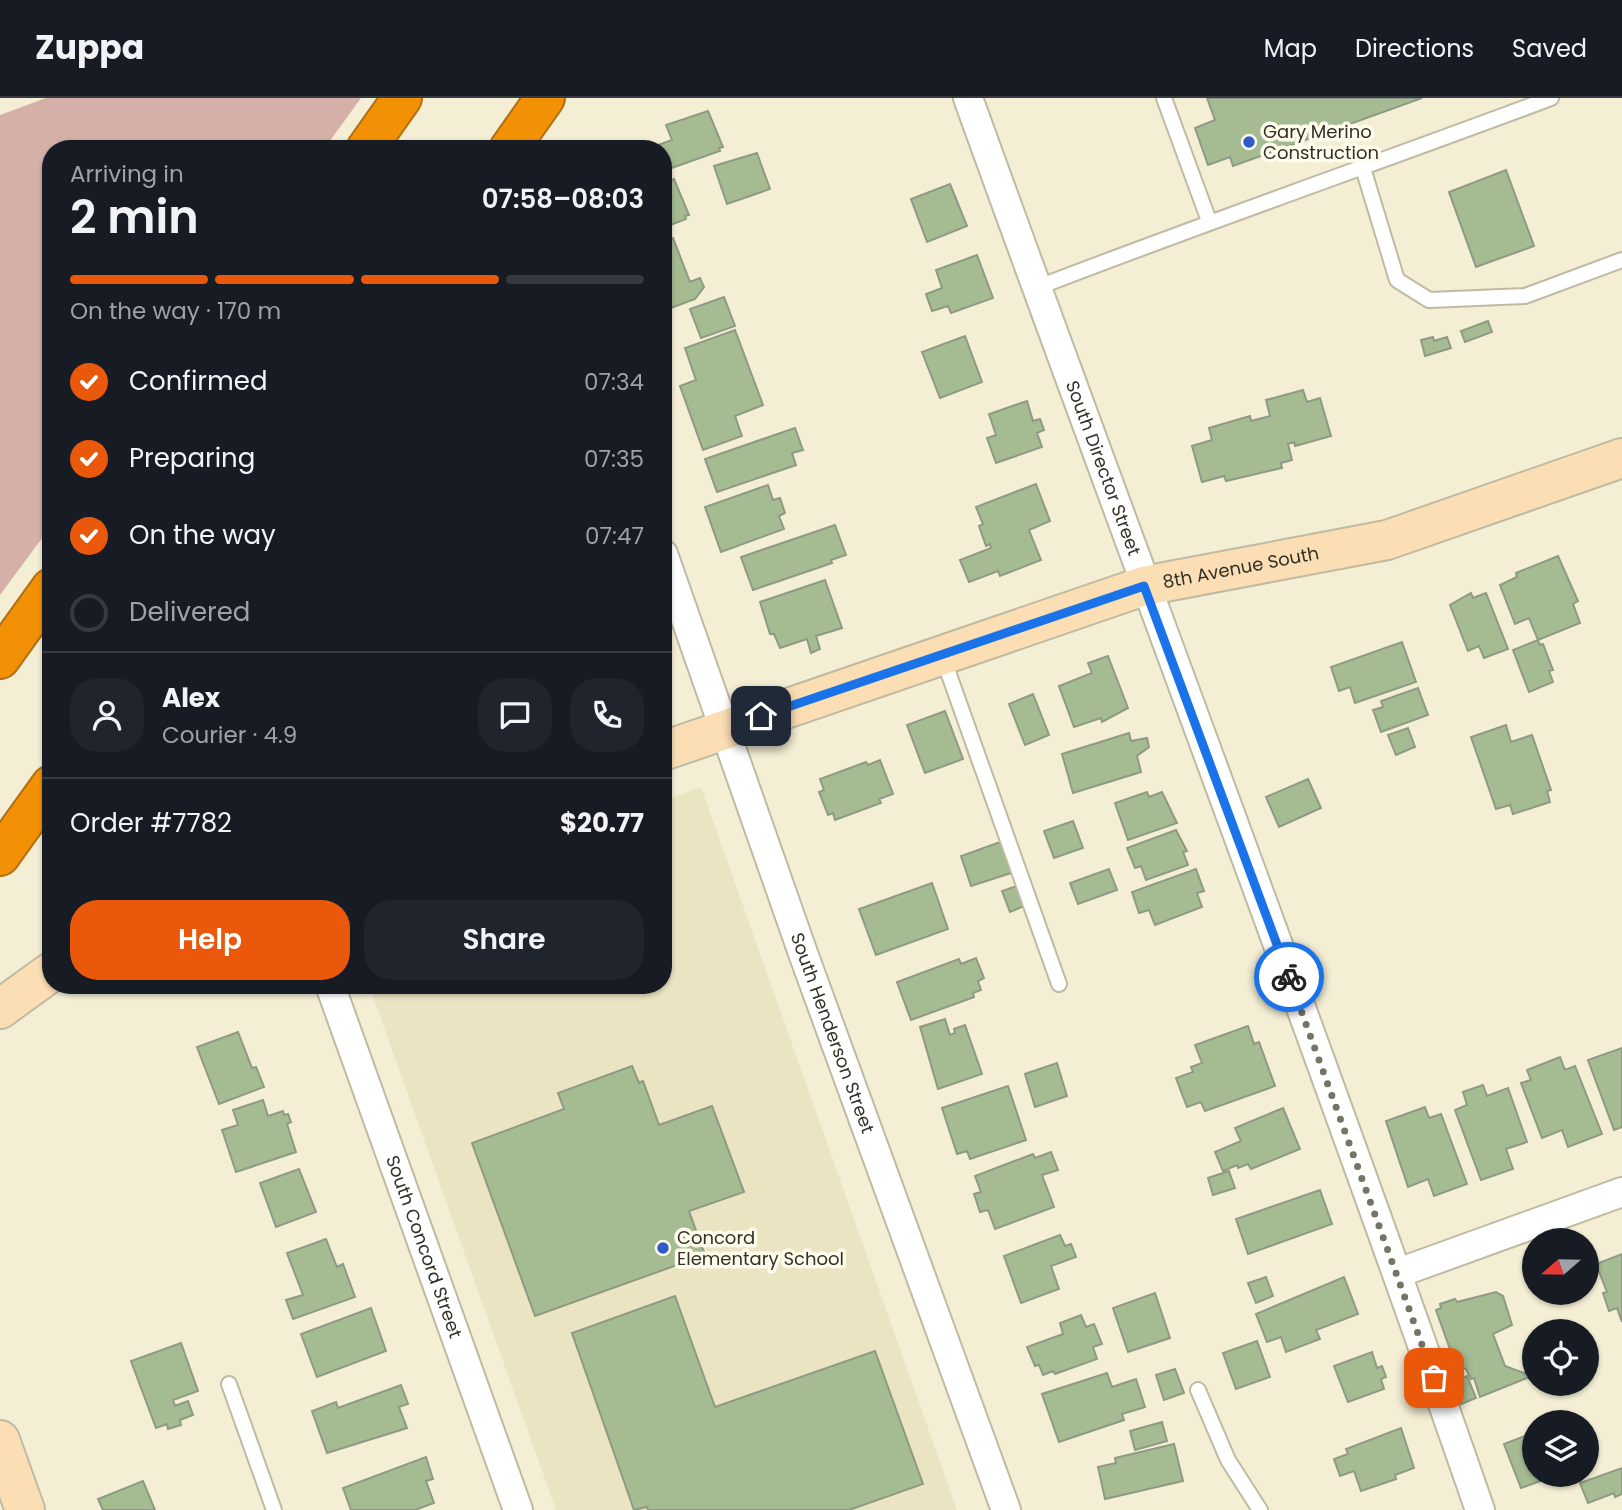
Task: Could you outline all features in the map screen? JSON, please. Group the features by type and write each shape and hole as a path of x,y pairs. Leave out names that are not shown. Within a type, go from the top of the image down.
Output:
{"highway":[{"path":"372,140 402,98"},
{"path":"515,140 545,98"},
{"path":"0,659 42,601"},
{"path":"0,856 42,798"}],"street":[{"name":"South Director Street","path":"968,98 1144,586 1398,1273 1480,1510"},
{"name":"8th Avenue South","path":"672,748 1144,586 1387,540 1622,458"},
{"name":"South Henderson Street","path":"672,579 804,956 1006,1510"},
{"path":"0,1009 42,979"},
{"name":"South Concord Street","path":"333,994 518,1510"},
{"path":"1398,1273 1622,1192"},
{"path":"0,1440 25,1510"}],"lane":[{"path":"1164,98 1209,221"},
{"path":"1037,288 1209,221 1552,98"},
{"path":"1363,168 1397,280 1429,300 1525,296 1622,260"},
{"path":"942,654 1059,984"},
{"path":"229,1384 274,1510"},
{"path":"1198,1391 1228,1460 1260,1510"}],"shaded area":[{"path":"46,98 361,98 331,140 42,140 42,538 0,595 0,115"},
{"name":"Concord Elementary School","path":"701,787 957,1510 556,1510 372,994 672,994 672,798"}],"building":[{"name":"Gary Merino Construction","path":"1207,98 1422,98 1233,166 1230,157 1208,165 1195,128 1215,120"},
{"path":"708,111 723,147 719,148 720,151 672,168 672,140 666,125"},
{"path":"757,153 770,189 727,204 714,166"},
{"path":"1506,170 1534,246 1476,267 1449,192"},
{"path":"674,179 689,215 672,224"},
{"path":"950,184 967,226 927,242 911,199"},
{"path":"672,238 690,282 700,278 704,287 695,299 672,308"},
{"path":"977,255 993,298 951,313 948,306 932,311 926,294 942,288 936,270"},
{"path":"724,297 735,326 701,338 690,309"},
{"path":"1488,321 1492,332 1465,342 1461,331"},
{"path":"735,330 763,405 735,416 742,436 703,450 680,386 696,380 685,348"},
{"path":"965,336 982,382 940,398 922,352"},
{"path":"1433,337 1434,341 1447,337 1451,348 1425,356 1421,340"},
{"path":"1303,390 1307,402 1320,398 1331,436 1295,446 1294,442 1288,444 1292,460 1281,463 1282,468 1226,481 1224,476 1202,482 1192,446 1212,440 1209,428 1250,416 1251,421 1270,416 1266,400"},
{"path":"1027,401 1033,421 1040,419 1044,430 1037,433 1042,447 996,463 987,438 996,435 989,414"},
{"path":"795,428 803,450 792,453 796,465 717,492 705,459"},
{"path":"1036,484 1050,521 1029,530 1041,560 1000,576 998,571 969,582 960,560 991,548 990,544 986,546 979,526 983,524 976,507"},
{"path":"768,485 773,500 780,498 785,513 779,516 784,529 721,552 705,507"},
{"path":"835,525 846,555 831,560 832,563 753,590 741,557"},
{"path":"1558,556 1578,601 1573,604 1580,623 1538,640 1529,618 1515,624 1500,585 1517,577 1516,573"},
{"path":"825,580 842,628 816,636 820,649 811,653 807,639 780,648 774,634 770,634 760,602"},
{"path":"1471,593 1473,598 1486,593 1508,649 1484,658 1479,646 1468,651 1450,605"},
{"path":"1538,640 1540,645 1543,644 1553,670 1549,671 1553,682 1529,692 1513,650"},
{"path":"1402,642 1416,682 1355,703 1350,687 1339,691 1331,667"},
{"path":"1108,656 1128,708 1102,722 1101,718 1074,727 1059,686 1092,673 1088,663"},
{"path":"1418,688 1428,715 1381,732 1373,710 1383,707 1381,701"},
{"path":"1033,694 1049,735 1025,745 1009,704"},
{"path":"945,711 963,759 925,773 907,725"},
{"path":"1506,725 1511,742 1532,735 1551,790 1547,791 1550,802 1513,814 1510,805 1496,809 1471,737"},
{"path":"1408,728 1415,747 1396,755 1388,735"},
{"path":"1129,733 1131,741 1147,738 1149,747 1137,756 1141,772 1073,793 1062,754"},
{"path":"880,760 893,794 879,799 881,803 835,820 833,813 828,815 819,792 824,790 820,779 866,762 868,765"},
{"path":"1308,779 1321,808 1279,827 1266,797"},
{"path":"1147,792 1149,797 1162,792 1177,823 1128,840 1115,803"},
{"path":"1073,821 1083,848 1054,858 1044,831"},
{"path":"1176,830 1187,851 1183,852 1188,865 1146,880 1141,866 1135,868 1127,848"},
{"path":"1003,841 1014,872 971,886 961,856"},
{"path":"1109,869 1117,890 1078,904 1070,883"},
{"path":"1196,869 1204,891 1197,893 1202,907 1155,925 1149,910 1139,913 1132,892"},
{"path":"932,883 948,929 876,955 859,909"},
{"path":"1017,886 1024,906 1010,912 1002,891"},
{"path":"976,958 984,978 978,981 981,990 973,993 974,997 911,1020 897,982 959,959 961,964"},
{"path":"945,1019 950,1035 955,1033 954,1029 965,1025 982,1074 938,1089 920,1027"},
{"path":"1248,1026 1254,1044 1259,1042 1275,1086 1205,1111 1201,1102 1187,1107 1176,1078 1193,1072 1191,1067 1202,1063 1195,1045"},
{"path":"238,1032 252,1068 256,1067 264,1087 219,1104 197,1047"},
{"path":"1622,1048 1622,1127 1614,1130 1588,1060"},
{"path":"1560,1057 1565,1070 1575,1066 1602,1134 1568,1147 1562,1130 1542,1138 1521,1083 1531,1080 1527,1070"},
{"path":"1057,1063 1067,1096 1035,1107 1025,1074"},
{"path":"632,1066 639,1083 643,1081 659,1125 712,1106 744,1192 689,1211 705,1255 535,1316 472,1143 564,1109 558,1093"},
{"path":"1483,1085 1487,1096 1508,1088 1527,1142 1506,1149 1513,1169 1481,1180 1455,1110 1467,1105 1463,1092"},
{"path":"1008,1086 1026,1140 970,1159 967,1151 957,1154 942,1108"},
{"path":"263,1100 268,1116 283,1111 284,1115 288,1114 291,1122 287,1124 296,1152 236,1172 222,1130 238,1125 233,1110"},
{"path":"1425,1107 1429,1118 1441,1114 1467,1184 1434,1196 1428,1179 1408,1187 1386,1121"},
{"path":"1283,1108 1300,1149 1251,1169 1248,1164 1223,1171 1215,1152 1241,1141 1235,1128"},
{"path":"1051,1152 1058,1170 1042,1175 1054,1207 995,1229 988,1210 980,1212 974,1194 981,1192 975,1176 1033,1154 1035,1158"},
{"path":"299,1169 316,1212 276,1227 260,1183"},
{"path":"1229,1171 1235,1188 1213,1195 1208,1178"},
{"path":"1320,1190 1332,1224 1248,1254 1236,1219"},
{"path":"1060,1235 1065,1246 1071,1244 1076,1257 1051,1266 1059,1289 1021,1303 1004,1256"},
{"path":"326,1239 337,1267 343,1264 355,1297 293,1319 286,1300 303,1295 287,1253"},
{"path":"1622,1254 1622,1322 1617,1308 1609,1311 1603,1293 1607,1292 1600,1274 1600,1262"},
{"path":"1266,1277 1273,1296 1256,1303 1248,1283"},
{"path":"1344,1277 1358,1314 1316,1330 1320,1339 1286,1352 1281,1337 1267,1342 1256,1314"},
{"path":"1496,1292 1503,1296 1512,1325 1493,1334 1505,1366 1522,1372 1522,1380 1480,1397 1474,1378 1471,1379 1466,1369 1456,1366 1436,1310 1441,1308 1440,1304 1455,1299 1457,1302"},
{"path":"1155,1293 1170,1338 1128,1352 1113,1308"},
{"path":"675,1296 715,1407 875,1351 923,1484 849,1510 648,1510 647,1507 634,1510 572,1333"},
{"path":"371,1308 386,1351 317,1377 301,1334"},
{"path":"1081,1315 1086,1327 1094,1324 1102,1344 1093,1347 1097,1359 1055,1374 1053,1371 1043,1375 1039,1365 1035,1366 1027,1347 1063,1334 1060,1323"},
{"path":"1257,1341 1270,1377 1236,1389 1223,1353"},
{"path":"181,1343 198,1391 173,1400 175,1406 188,1401 193,1415 180,1420 181,1425 168,1429 167,1424 156,1428 131,1361"},
{"path":"1372,1352 1377,1368 1382,1366 1386,1377 1381,1379 1384,1389 1348,1402 1334,1366"},
{"path":"1175,1369 1184,1393 1164,1400 1156,1375"},
{"path":"1107,1373 1112,1387 1136,1379 1145,1407 1122,1414 1124,1420 1059,1442 1042,1394"},
{"path":"1467,1376 1476,1398 1459,1405 1451,1383"},
{"path":"401,1385 408,1404 399,1407 407,1428 327,1453 312,1411 336,1402 338,1408"},
{"path":"1162,1422 1167,1441 1135,1450 1130,1431"},
{"path":"1401,1428 1414,1468 1395,1475 1396,1479 1361,1491 1354,1471 1340,1476 1334,1459 1348,1454 1346,1449"},
{"path":"1522,1437 1524,1487 1521,1488 1504,1444"},
{"path":"1174,1444 1183,1481 1105,1499 1098,1467 1116,1463 1115,1458"},
{"path":"426,1457 433,1479 426,1481 434,1503 415,1510 351,1510 343,1488"},
{"path":"1622,1468 1622,1494 1615,1497 1614,1493 1588,1503 1582,1487 1599,1487 1599,1476"},
{"path":"143,1481 155,1510 103,1510 98,1499"}],"way so far":[{"path":"1289,977 1434,1378"}],"place":[{"name":"Gary Merino Construction","path":"1249,142"},
{"name":"Concord Elementary School","path":"663,1248"}],"route":[{"path":"761,716 1144,586 1289,977"}]}
